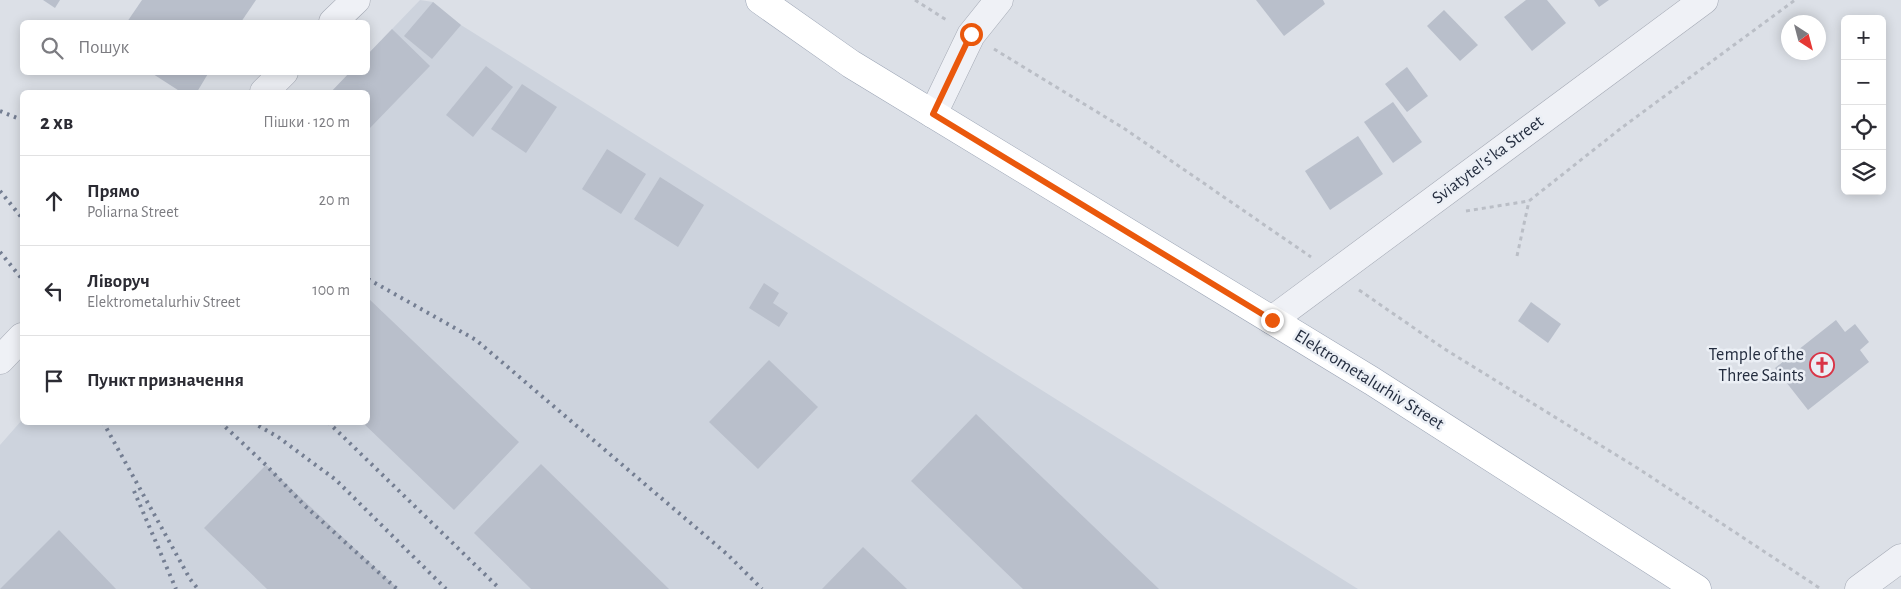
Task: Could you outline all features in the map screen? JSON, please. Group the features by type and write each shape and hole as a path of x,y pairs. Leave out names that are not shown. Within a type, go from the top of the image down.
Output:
{"main road":[{"name":"Elektrometalurhiv Street","path":"760,0 851,64 1372,381 1697,589"}],"street":[{"path":"335,20 356,0"},
{"path":"933,114 971,34 1000,0"},
{"name":"Sviatytel's'ka Street","path":"1272,320 1704,0"},
{"path":"266,90 281,75"},
{"path":"0,360 20,339"},
{"path":"1859,589 1901,558"}],"path":[{"path":"915,0 1125,129 1443,348 1639,468 1822,589"},
{"path":"1428,204 1468,212 1529,200 1620,129 1795,0"},
{"path":"1517,256 1529,200"}],"shaded area":[{"path":"420,0 433,2 461,25 1358,589 0,589 0,445 20,422 20,425 370,425 370,90 333,90 348,75 370,75 370,52"}],"building":[{"path":"43,0 60,0 55,8"},
{"path":"142,0 256,0 242,20 128,20"},
{"path":"1256,0 1323,0 1325,4 1284,36"},
{"path":"1526,0 1547,0 1566,23 1532,51 1504,17"},
{"path":"1594,0 1609,0 1599,7"},
{"path":"433,2 461,25 432,59 404,36"},
{"path":"1444,10 1478,45 1460,61 1427,26"},
{"path":"392,29 430,66 370,128 370,90 333,90 347,75 370,75 370,52"},
{"path":"486,66 513,87 473,137 446,115"},
{"path":"1407,67 1428,96 1407,112 1385,84"},
{"path":"155,75 207,75 198,90 178,90"},
{"path":"522,84 557,107 526,153 491,129"},
{"path":"1393,102 1422,142 1393,163 1364,122"},
{"path":"1358,136 1383,174 1330,210 1305,171"},
{"path":"607,149 646,174 621,214 582,189"},
{"path":"660,177 704,205 678,247 634,219"},
{"path":"764,283 779,293 773,303 788,313 779,327 749,308"},
{"path":"370,300 519,442 454,510 365,425 370,425"},
{"path":"1531,302 1561,324 1548,343 1518,321"},
{"name":"Temple of the Three Saints","path":"1836,320 1845,332 1855,324 1869,342 1860,350 1869,362 1808,410 1775,368"},
{"path":"769,360 818,407 758,469 709,422"},
{"path":"976,414 1159,589 1023,589 911,481"},
{"path":"541,464 669,589 531,589 474,533"},
{"path":"266,465 398,589 267,589 204,528"},
{"path":"59,530 116,589 0,589"},
{"path":"863,547 907,589 822,589"}],"railway":[{"path":"0,111 20,119"},
{"path":"0,191 20,216"},
{"path":"0,252 20,277"},
{"path":"370,280 476,340 728,555 762,589"},
{"path":"105,425 190,579 198,589"},
{"path":"223,425 266,465 305,506 397,589"},
{"path":"257,425 278,437 336,480 446,589"},
{"path":"331,425 500,589"},
{"path":"134,491 176,589"}],"place":[{"name":"Temple of the Three Saints","path":"1822,365"}],"route":[{"path":"971,34 933,114 1272,320"}]}
